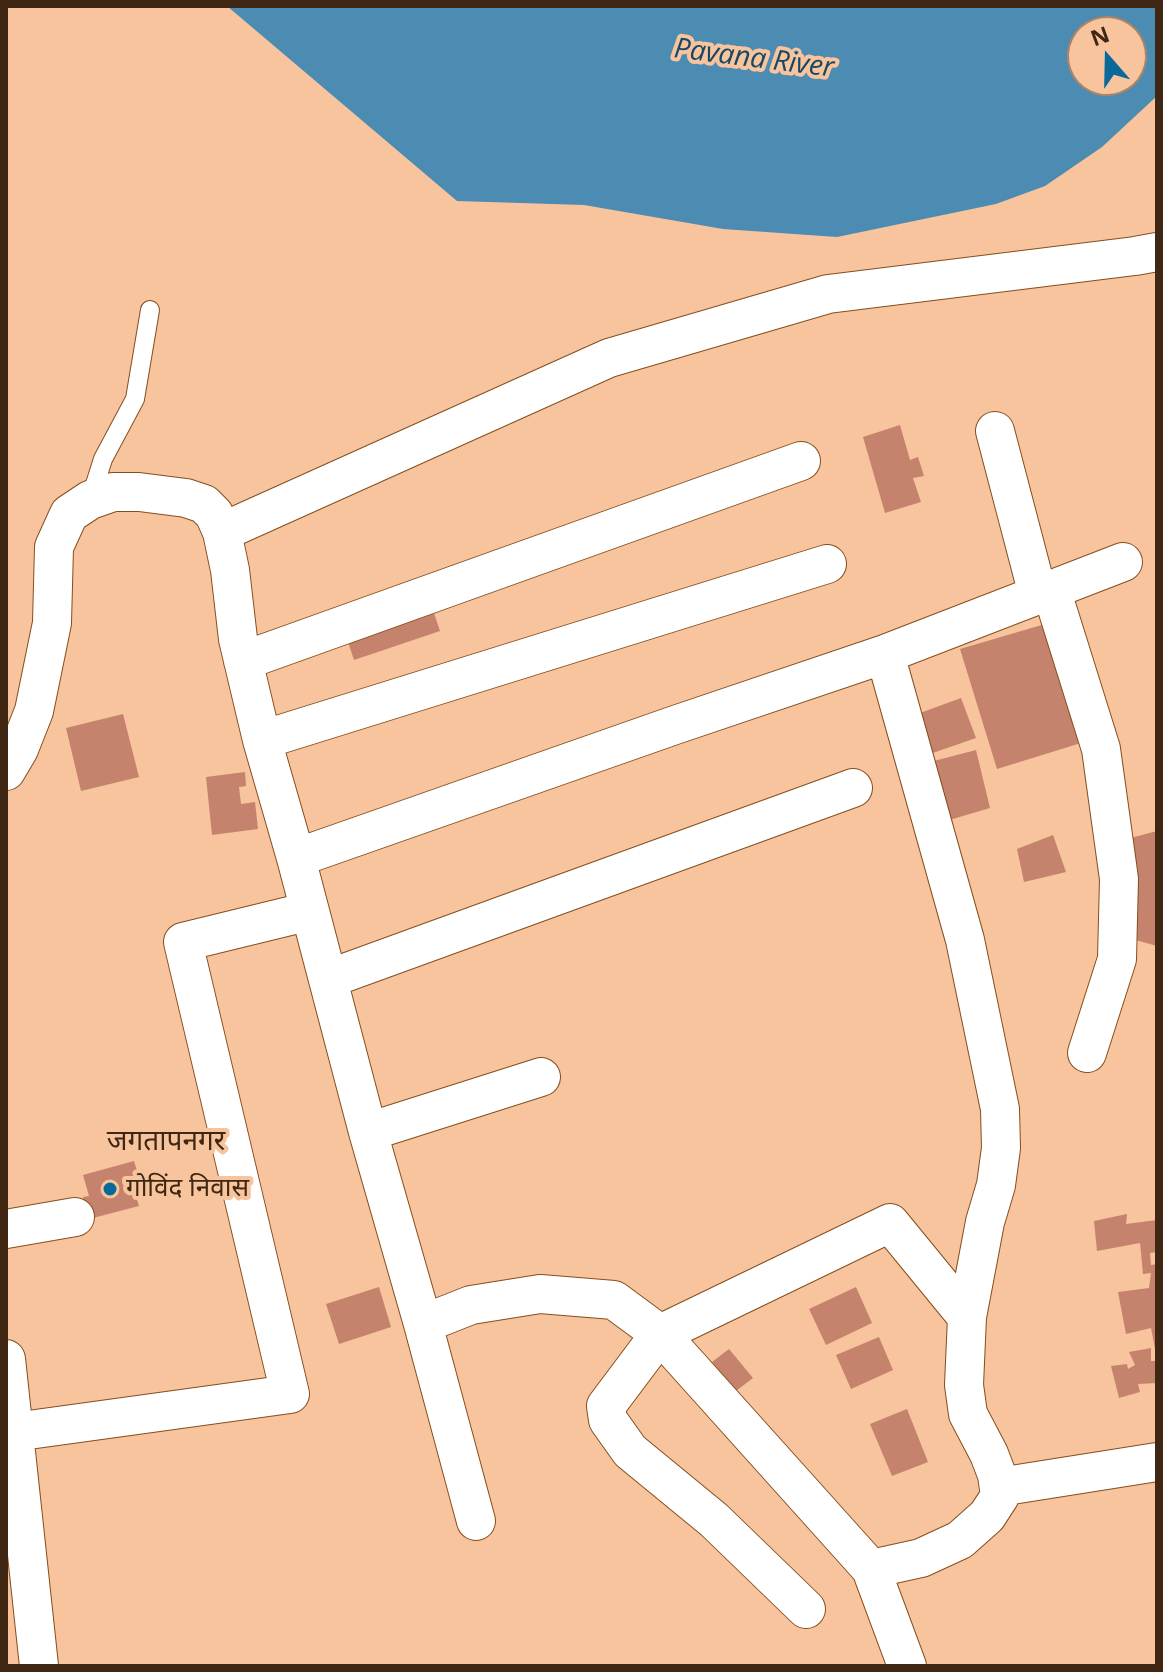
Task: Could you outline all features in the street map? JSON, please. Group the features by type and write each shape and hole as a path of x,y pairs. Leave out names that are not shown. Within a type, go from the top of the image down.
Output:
{"street":[{"path":"222,532 609,358 828,294 1157,252"},
{"path":"995,431 1045,592 1101,749 1119,879 1117,959 1087,1053"},
{"path":"243,661 801,461"},
{"path":"6,771 19,749 34,711 52,623 54,547 69,514 90,500 113,492 149,493 204,504 214,514 222,532 238,639 262,740 476,1521"},
{"path":"296,858 885,654 1123,562"},
{"path":"262,740 827,564"},
{"path":"871,1569 921,1558 960,1540 987,1516 1000,1496 997,1475 989,1454 968,1414 964,1385 967,1317 1001,1148 1000,1109 965,940 885,654"},
{"path":"328,979 853,788"},
{"path":"14,1432 290,1394 183,942 310,911"},
{"path":"368,1132 541,1077"},
{"path":"6,1229 75,1217"},
{"path":"806,1609 714,1520 630,1451 608,1420 606,1406 660,1334 890,1223 967,1317"},
{"path":"423,1324 471,1305 540,1294 614,1300 660,1334 871,1569 907,1666"},
{"path":"6,1359 39,1666"},
{"path":"999,1487 1157,1462"}],"lane":[{"path":"90,500 103,459 135,399 150,310"}],"water":[{"name":"Pavana River","path":"227,6 1157,6 1157,96 1102,147 1045,186 996,204 837,237 723,229 584,205 457,201"}],"building":[{"path":"900,425 910,460 918,457 924,476 913,478 921,502 885,513 863,437"},
{"path":"433,610 440,631 354,660 347,639"},
{"path":"1045,624 1081,743 997,769 960,649"},
{"path":"961,698 976,738 927,755 912,716"},
{"path":"123,714 139,777 81,791 66,728"},
{"path":"976,750 990,808 946,821 930,762"},
{"path":"245,772 246,786 239,787 241,804 255,802 258,829 212,835 206,777"},
{"path":"1157,831 1157,946 1132,939 1123,840"},
{"path":"1053,835 1066,872 1024,882 1017,849"},
{"name":"गोविंद निवास","path":"134,1161 140,1181 132,1183 139,1206 89,1219 83,1197 89,1196 83,1175"},
{"path":"1127,1214 1126,1224 1157,1220 1157,1252 1150,1253 1151,1265 1157,1264 1157,1349 1151,1328 1126,1334 1118,1292 1149,1288 1151,1273 1143,1274 1140,1243 1097,1251 1094,1221"},
{"path":"379,1287 391,1327 339,1344 326,1304"},
{"path":"856,1287 872,1323 826,1345 809,1309"},
{"path":"879,1337 893,1370 851,1389 836,1355"},
{"path":"1151,1348 1151,1361 1157,1361 1157,1383 1138,1384 1140,1392 1119,1398 1111,1366 1127,1364 1128,1369 1135,1365 1129,1352"},
{"path":"729,1349 753,1378 736,1391 712,1362"},
{"path":"907,1409 928,1462 892,1476 870,1424"}],"place":[{"name":"गोविंद निवास","path":"110,1189"}],"district":[{"name":"जगतापनगर","path":"166,1142"}]}
